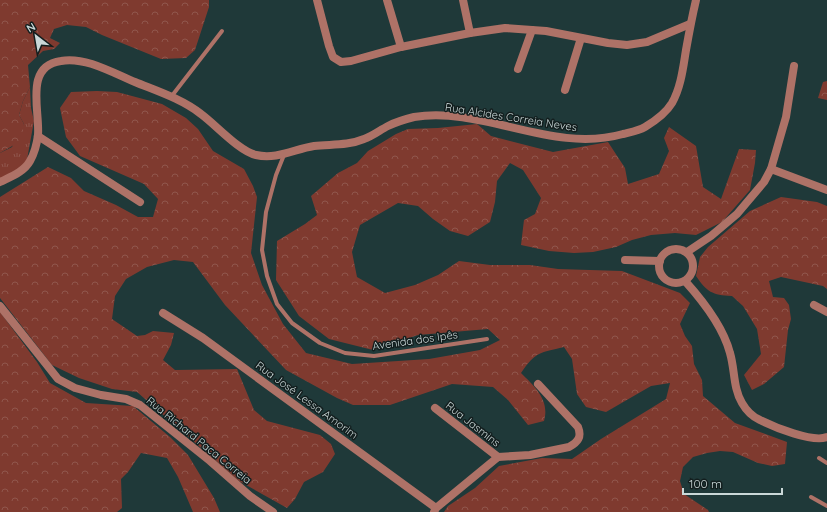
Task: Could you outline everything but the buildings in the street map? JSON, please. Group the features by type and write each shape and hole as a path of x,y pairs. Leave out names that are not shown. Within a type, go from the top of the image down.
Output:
{"street":[{"path":"317,0 333,57 341,62 351,61 401,47 470,33 505,28 546,31 608,43 627,45 647,42 690,24"},
{"path":"387,0 401,47"},
{"path":"463,0 470,33"},
{"name":"Rua Alcides Correia Neves","path":"0,182 12,177 25,168 30,161 38,136 36,82 40,72 50,64 58,61 72,60 92,64 171,97 199,112 246,152 258,156 284,155 302,148 316,146 351,144 367,138 394,124 412,118 431,115 465,118 563,138 594,140 614,137 638,130 657,120 672,104 680,83 690,24 696,0"},
{"path":"518,69 532,30"},
{"path":"565,90 581,38"},
{"path":"687,252 711,236 737,214 764,182 771,169 786,117 794,66"},
{"path":"38,136 140,202"},
{"path":"771,169 827,190"},
{"path":"671,250 682,250 687,252 693,262 694,267 692,273 685,281 673,283 663,277 659,266 660,261 666,252 671,250"},
{"path":"625,260 660,261"},
{"path":"685,281 697,295 720,328 730,352 736,387 742,403 750,414 760,420 798,435 814,439 827,437"},
{"path":"814,305 827,312"},
{"name":"Rua Richard Paca Correia","path":"0,306 58,379 75,388 101,395 126,399 140,405 210,461 250,496 273,512"},
{"name":"Rua José Lessa Amorim","path":"163,313 215,347 435,510"},
{"path":"435,510 498,457 530,455 569,447 575,444 580,438 578,427 538,384"},
{"name":"Rua Jasmins","path":"436,408 498,457"}],"lane":[{"path":"171,97 222,30"},
{"name":"Avenida dos Ipês","path":"284,155 276,175 266,212 262,250 267,276 277,304 292,323 320,343 345,353 374,356 487,339"},
{"path":"819,458 827,464"},
{"path":"811,497 827,506"}],"green space":[{"path":"0,0 209,0 209,7 195,50 186,58 161,59 86,27 67,25 54,29 50,38 60,43 54,49 43,51 28,65 30,87 23,101 19,115 24,124 21,141 0,153"},
{"path":"827,81 827,100 818,98 823,82"},
{"path":"30,87 31,108 34,121 26,165 0,179 0,153 12,147 24,124 19,115 23,101"},
{"path":"71,92 117,92 162,104 186,118 198,129 213,151 244,169 257,197 251,253 262,285 283,324 306,353 352,364 429,359 480,350 500,340 488,329 418,335 373,350 329,339 299,316 276,280 277,241 317,215 311,196 338,173 357,163 368,151 396,134 408,129 477,124 491,136 553,152 608,142 625,168 628,184 659,174 669,151 664,138 669,127 696,146 703,187 721,199 739,149 756,150 750,190 722,222 696,235 675,233 651,235 632,240 616,247 593,252 574,253 549,251 521,245 524,220 535,214 541,198 523,170 510,163 497,181 495,202 490,222 468,236 450,231 418,206 398,203 360,225 352,252 357,277 385,293 415,285 438,275 459,261 490,265 530,265 558,269 622,271 680,293 690,303 680,324 685,336 692,346 694,364 702,380 703,396 735,423 787,442 785,464 772,466 758,463 733,452 720,451 693,457 683,467 680,481 684,494 709,512 444,512 448,506 475,488 499,466 542,458 572,459 601,439 666,399 670,383 651,386 606,412 586,407 577,394 572,359 564,347 539,354 531,360 521,373 536,389 543,400 545,407 544,421 528,425 508,400 493,387 452,384 390,405 353,405 337,398 286,370 225,305 193,262 174,260 147,267 126,279 115,296 112,319 137,336 145,335 153,331 174,333 171,345 163,360 175,370 237,369 254,410 267,421 320,435 331,444 335,454 323,472 304,482 295,499 287,508 239,481 137,392 112,389 79,378 52,365 0,298 0,197 48,167 71,178 84,191 116,205 138,217 153,217 158,199 144,184 80,156 66,137 60,108"},
{"path":"781,197 817,202 827,206 827,289 823,286 781,277 769,281 773,297 784,298 789,305 791,319 788,330 784,367 764,384 752,390 744,375 761,354 757,329 743,306 732,296 719,295 711,292 703,286 696,276 700,257 708,247 750,211"},
{"path":"0,312 37,362 50,383 86,403 133,406 170,437 188,455 214,498 220,512 193,512 178,477 167,458 141,453 128,472 121,479 122,508 117,512 0,512"}]}
